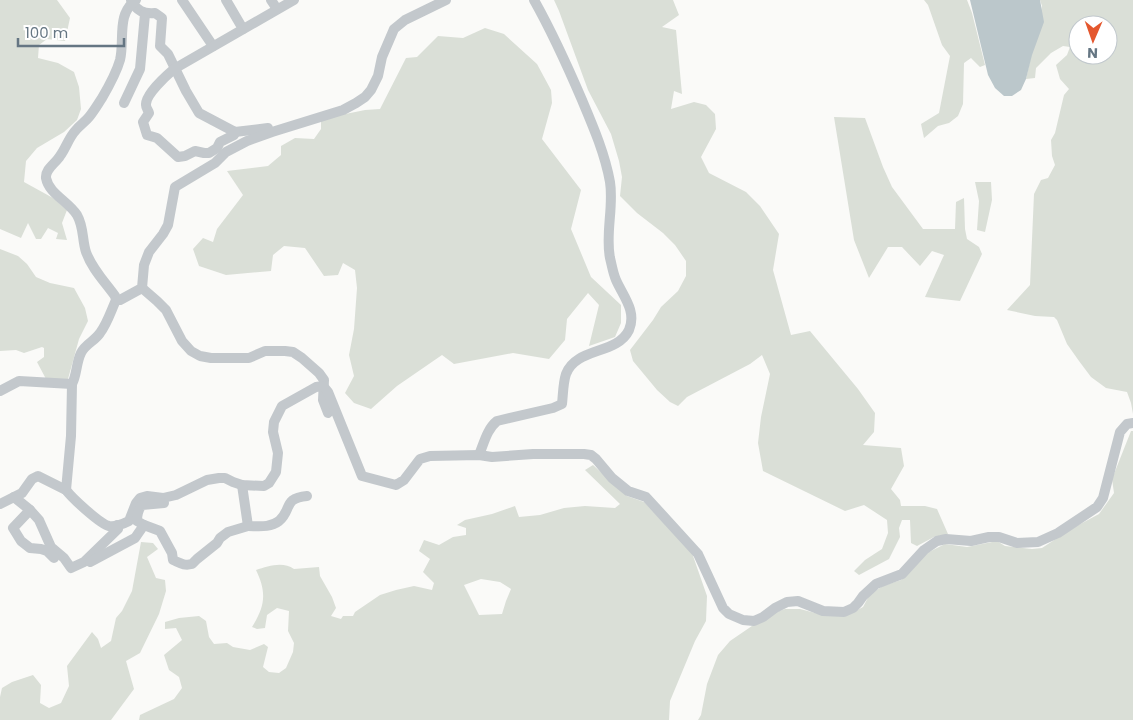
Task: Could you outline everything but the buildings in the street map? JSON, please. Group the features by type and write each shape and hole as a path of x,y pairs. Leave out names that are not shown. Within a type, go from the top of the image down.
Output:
{"street":[{"path":"182,0 213,46"},
{"path":"226,0 243,29"},
{"path":"272,0 277,9"},
{"path":"235,132 234,135 220,142 217,148 210,153 204,154 195,151 178,157 157,138 146,135 143,122 149,113 146,104 147,98 174,69 294,0"},
{"path":"142,288 144,265 149,252 168,225 175,187 215,163 226,152 237,145 343,110 365,97 378,76 382,57 394,29 405,20 446,0"},
{"path":"479,455 488,432 497,421 553,408 562,404 565,376 570,367 578,359 615,344 622,339 628,331 632,315 629,304 616,280 609,252 611,194 610,182 602,152 562,52 534,0"},
{"path":"66,490 71,436 72,384 76,366 81,352 86,345 100,335 116,300 89,260 85,249 83,230 77,215 66,202 54,193 46,176 47,171 60,156 75,131 90,117 116,72 120,58 123,22 128,8 133,1 137,8 145,14 155,13 162,18 160,46 168,54 186,92 199,113 235,132 270,128 272,132"},
{"path":"124,103 140,69 145,14"},
{"path":"116,300 120,300 142,288"},
{"path":"142,288 166,310 182,341 191,351 200,356 212,358 249,358 265,352 294,352 319,373 324,380 323,400 328,413"},
{"path":"0,391 19,381 72,384"},
{"path":"323,386 328,392 362,476 396,485 404,480 420,459 430,456 591,455 612,478 628,491 646,497 698,554 723,608 729,614 743,620 754,620 763,617 787,602 798,601 822,611 844,612 853,608 876,584 902,574 924,550 937,541 994,537 1017,543 1038,542 1058,533 1098,507 1103,498 1120,432 1127,424 1133,423"},
{"path":"0,504 22,493 32,480 38,476 66,490 71,497 103,524 110,526 128,522 140,498 147,496 164,498 176,495 206,480 225,478 242,485 264,486 273,479 276,472 278,453 273,432 274,422 282,406 316,387 323,386"},
{"path":"242,485 248,526"},
{"path":"176,495 171,502 142,505 138,509 137,521 160,531 172,553 173,560 186,565 192,564 228,532 248,526 271,525 280,520 292,501 300,496 307,496"},
{"path":"14,497 39,520 51,547 64,558 71,568"},
{"path":"30,510 13,528 21,541 30,548 47,551 63,568 71,568 84,562 118,529 117,525"},
{"path":"84,562 87,563 135,538 144,525"}],"shaded area":[{"path":"0,0 57,0 70,18 65,41 47,39 39,45 38,58 58,63 74,72 79,87 81,109 77,120 64,132 37,148 26,161 24,182 53,198 67,210 62,223 67,240 56,239 58,233 48,228 41,239 36,239 28,223 21,238 0,229"},
{"path":"554,0 673,0 679,15 662,27 676,30 682,94 674,91 671,109 694,102 706,105 715,114 716,129 701,157 709,173 746,192 760,206 779,234 773,270 791,335 810,331 858,389 875,413 874,432 863,445 901,448 904,466 891,489 900,500 901,506 925,506 937,509 948,534 934,537 917,546 911,543 910,520 902,520 899,528 900,537 889,559 859,575 854,571 865,560 882,549 888,533 887,520 864,505 845,511 763,471 758,443 770,374 762,355 750,364 687,397 678,406 670,402 657,390 633,361 630,350 661,307 678,291 686,276 686,261 675,245 663,233 637,213 620,196 622,177 611,134 588,90"},
{"path":"924,0 967,0 985,65 980,67 971,58 964,63 963,104 958,116 949,123 938,126 924,138 921,124 939,113 950,56 942,45 928,5"},
{"path":"970,0 1040,0 1044,22 1032,55 1026,79 1021,90 1012,96 1004,96 995,88 988,75"},
{"path":"1040,0 1133,0 1133,414 1127,392 1106,388 1091,377 1067,344 1054,317 1035,316 1007,310 1030,285 1034,194 1041,180 1048,178 1055,165 1052,156 1051,140 1055,133 1064,95 1069,89 1060,79 1056,65 1068,52 1068,65 1118,65 1118,15 1068,15 1068,47 1063,46 1051,53 1036,68 1035,78 1026,79 1042,6"},
{"path":"485,28 504,34 537,64 551,90 552,103 542,139 581,190 571,229 591,277 621,305 621,323 615,337 589,346 599,305 588,293 567,319 565,340 549,359 513,353 454,364 442,355 397,386 371,409 354,403 345,393 354,376 349,355 354,329 357,288 355,270 343,263 338,275 324,276 305,248 284,246 273,255 271,271 226,275 199,266 193,249 203,238 213,242 217,229 243,195 227,171 268,166 281,155 281,146 295,138 314,139 321,129 321,119 365,110 380,109 406,58 417,57 438,36 463,38"},
{"path":"834,117 865,118 892,187 923,229 955,229 956,202 964,198 967,239 979,247 982,254 960,301 925,297 944,255 932,251 920,266 902,247 888,247 869,278 854,240"},
{"path":"975,182 991,182 992,200 985,232 977,230 979,201"},
{"path":"0,249 18,256 27,264 36,277 50,283 74,288 85,308 88,321 79,339 68,379 46,379 37,362 44,357 44,348 42,347 24,353 16,350 0,351"},
{"path":"1131,431 1133,431 1133,720 698,720 701,715 707,684 718,655 730,641 768,615 785,609 800,609 819,614 850,614 863,607 870,594 883,586 901,580 912,570 923,555 945,544 967,547 997,541 1005,546 1032,549 1042,548 1099,514 1114,493 1112,479"},
{"path":"593,465 627,496 644,502 692,553 707,596 706,621 695,641 670,701 669,720 139,720 140,715 174,699 182,688 179,677 169,670 164,655 182,640 176,628 165,629 165,622 179,618 199,616 206,621 209,637 214,644 227,643 233,647 250,650 264,644 268,647 263,667 269,672 279,673 286,668 293,652 294,643 288,631 289,611 277,608 267,615 265,628 257,629 252,627 260,612 263,599 262,586 256,570 280,565 294,569 319,567 320,576 336,608 331,616 341,619 343,616 353,616 355,612 380,595 414,586 432,590 434,583 423,572 430,559 419,551 424,540 439,545 453,537 466,535 466,528 457,525 465,520 492,514 515,506 519,517 585,506 615,508 620,504 585,470","holes":["481,579 500,582 511,589 502,614 479,615 464,585"]},
{"path":"141,542 153,543 158,549 147,557 156,578 165,580 166,591 159,614 140,653 126,661 134,689 111,720 0,720 2,688 12,682 33,675 41,685 40,703 49,708 61,703 69,686 67,666 92,632 98,639 101,648 111,641 116,618 122,611 132,591"}]}
